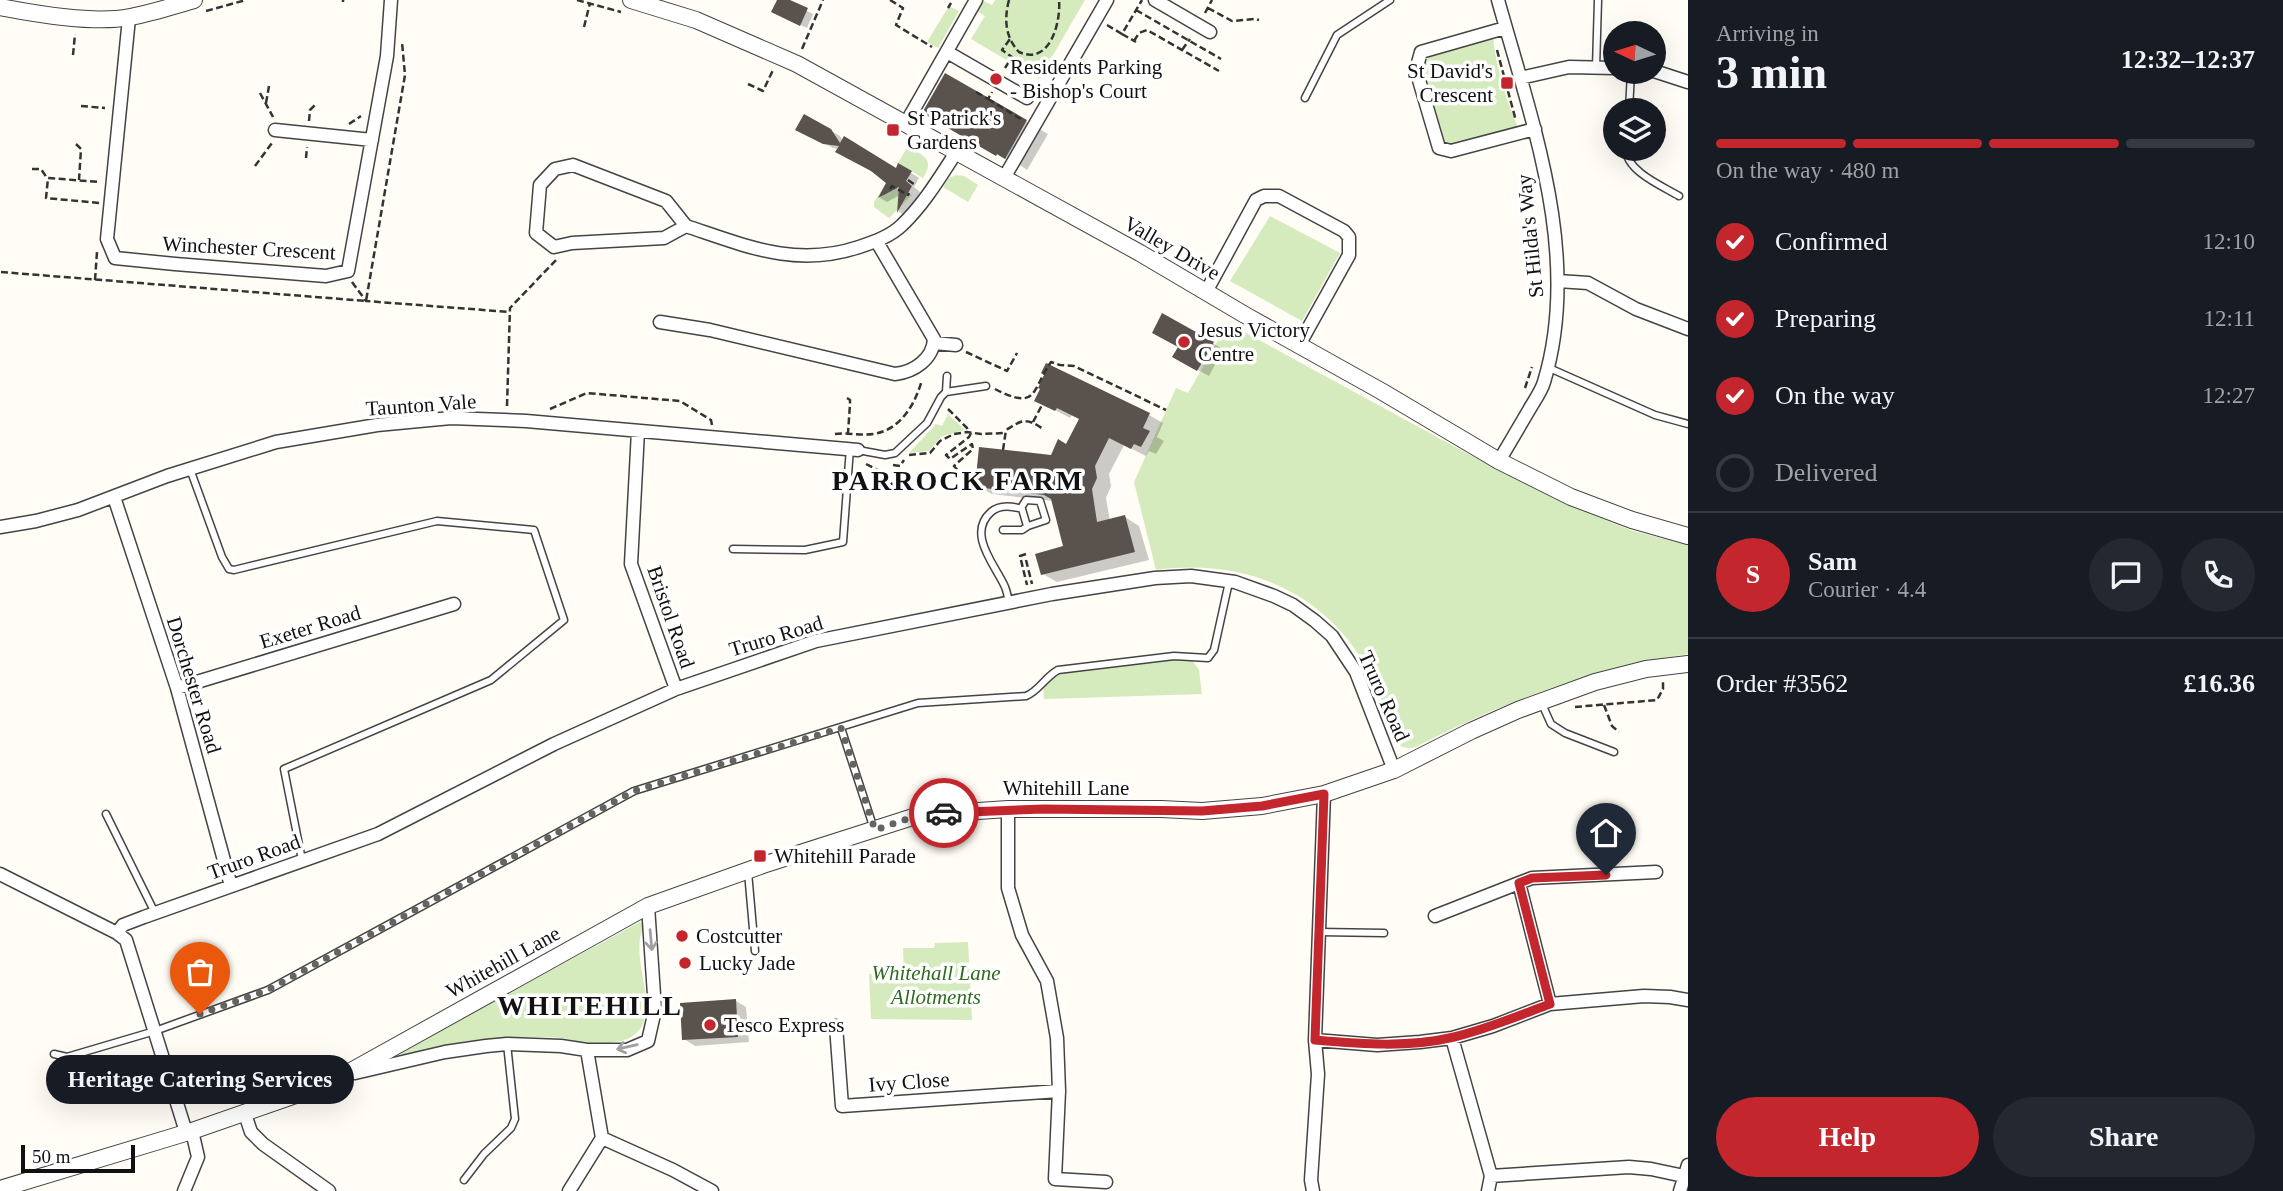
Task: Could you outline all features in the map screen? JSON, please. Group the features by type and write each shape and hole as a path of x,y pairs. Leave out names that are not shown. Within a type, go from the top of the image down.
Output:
{"street":[{"name":"Winchester Crescent","path":"129,18 107,239 115,258 326,276 348,271 387,56 391,0"},
{"path":"906,123 942,50 976,0"},
{"path":"1004,178 1107,0"},
{"path":"1155,0 1210,32"},
{"name":"St Hilda's Way","path":"1498,0 1500,29 1520,78 1529,131 1550,194 1558,281 1555,332 1543,385 1499,461"},
{"path":"0,7 86,18 129,18 189,1"},
{"name":"Valley Drive","path":"626,6 696,20 794,62 957,151 1499,461 1571,497 1632,520 1688,536"},
{"path":"1500,29 1421,52 1416,70 1439,148 1451,151 1529,131"},
{"path":"942,50 1027,98"},
{"path":"1520,78 1569,67 1603,68"},
{"path":"1666,75 1688,82"},
{"path":"275,130 372,140"},
{"path":"686,226 664,238 572,243 554,247 536,233 540,185 555,169 573,165 666,201 686,226 747,247 792,257 836,255 877,242 900,227 928,197 957,151"},
{"path":"1206,292 1256,200 1264,196 1279,197 1344,231 1349,237 1349,255 1298,345"},
{"path":"660,322 709,330 897,374 926,360 934,343 877,242"},
{"path":"1558,281 1588,283 1636,309 1688,329"},
{"path":"934,343 958,347"},
{"name":"Taunton Vale","path":"0,527 68,513 190,469 276,442 377,425 452,418 638,431 857,453"},
{"name":"Bristol Road","path":"638,431 631,564 676,689"},
{"name":"Dorchester Road","path":"114,497 177,688 231,886"},
{"name":"Truro Road","path":"117,933 123,925 378,834 554,744 676,689 816,641 1009,603 1165,577 1200,576 1229,580 1255,587 1307,614 1332,636 1356,672 1394,770"},
{"name":"Exeter Road","path":"177,688 454,604"},
{"name":"Whitehill Lane","path":"0,1189 189,1132 313,1089 342,1076 648,906 748,870 919,815 1008,809 1202,811 1262,806 1324,794 1394,770 1471,731 1595,682 1646,669 1688,664"},
{"path":"1313,1191 1311,1180 1318,1074 1315,1040 1324,794"},
{"path":"1008,809 1008,888 1022,935 1047,981 1058,1038 1059,1091 1055,1179 1106,1182"},
{"path":"1435,916 1532,878 1656,872"},
{"path":"0,874 117,933 127,941 198,1157 184,1191"},
{"path":"1519,883 1550,1004"},
{"path":"342,1076 445,1052 508,1044 627,1050 648,1041 655,1010 648,906"},
{"path":"1315,1040 1377,1045 1420,1042 1452,1038 1493,1026 1550,1004 1644,996 1688,1000"},
{"name":"Ivy Close","path":"836,1026 842,1106 1059,1091"},
{"path":"1452,1038 1491,1176 1488,1191"},
{"path":"569,1191 602,1138 587,1050"},
{"path":"244,1114 251,1132 263,1144 329,1191"},
{"path":"602,1138 712,1191"},
{"path":"1491,1176 1629,1167 1687,1173 1680,1191"}],"lane":[{"path":"1305,98 1337,35 1390,0"},
{"path":"1596,68 1598,0"},
{"path":"1630,161 1635,169 1679,196"},
{"path":"1547,367 1655,415 1688,424"},
{"path":"946,392 947,376"},
{"path":"733,549 805,550 843,542 857,453 892,455 927,423 946,392 986,386"},
{"path":"190,469 222,558 229,569 234,570 437,520 534,530 564,620 491,680 284,769 302,860"},
{"path":"1003,530 1018,531 1046,520 1040,501 1027,500 1021,508"},
{"path":"1021,508 1027,526"},
{"path":"1009,603 1006,588 986,554 982,528 986,517 995,509 1021,508"},
{"path":"54,1054 67,1057 155,1031 268,990 634,791 918,704 1026,696 1058,670 1174,656 1208,659 1213,650 1229,580"},
{"path":"1541,702 1551,724 1564,733 1614,752"},
{"path":"841,728 875,830"},
{"path":"106,814 155,913"},
{"path":"748,870 754,951"},
{"path":"1319,932 1384,933"},
{"path":"464,1180 484,1154 512,1128 515,1119 508,1044"}],"path":[{"path":"577,0 626,6"},
{"path":"794,50 801,52 822,0"},
{"path":"890,0 903,8 896,25 942,50"},
{"path":"1009,0 1006,19 1010,39 1023,54 1035,55 1043,50 1057,29 1057,0"},
{"path":"1122,34 1142,0"},
{"path":"1205,13 1212,0"},
{"path":"584,27 590,3"},
{"path":"948,8 951,3"},
{"path":"1208,8 1233,21 1259,20"},
{"path":"1136,10 1221,59"},
{"path":"1096,19 1135,42 1139,33 1147,30 1219,72"},
{"path":"73,55 76,28"},
{"path":"1500,29 1497,51 1515,119 1529,131"},
{"path":"1010,39 1002,50 1011,58"},
{"path":"1182,50 1190,40"},
{"path":"366,301 388,161 405,75 402,42"},
{"path":"748,84 764,90 773,70 766,67"},
{"path":"267,103 269,86"},
{"path":"255,166 273,142 275,130 274,118 260,93"},
{"path":"988,99 1034,126"},
{"path":"309,121 310,109 315,105"},
{"path":"80,106 109,108"},
{"path":"76,144 81,149 79,180"},
{"path":"306,158 307,146"},
{"path":"32,169 41,169 47,178 46,199 102,203"},
{"path":"47,178 103,182"},
{"path":"908,180 915,185"},
{"path":"890,189 892,186 908,195 909,193"},
{"path":"507,420 510,308 572,243"},
{"path":"1,272 510,313"},
{"path":"232,286 232,291"},
{"path":"355,286 366,301"},
{"path":"958,347 1007,371 1017,353"},
{"path":"857,432 878,433 902,418 918,394 927,367 926,360"},
{"path":"1521,397 1534,360"},
{"path":"986,386 1014,399 1026,398 1037,389 1051,362 1074,366 1166,410"},
{"path":"550,411 551,407 585,393 627,396 680,401 711,420 712,425"},
{"path":"847,398 850,400 848,433"},
{"path":"1033,422 1042,405"},
{"path":"946,407 970,433"},
{"path":"1003,450 1006,429 1020,421 1033,422 1043,429"},
{"path":"970,433 968,438 946,455 950,459 972,444 973,449 954,466 969,484 976,485"},
{"path":"857,453 876,462 900,466 910,455 929,454 944,438 954,434 1004,433"},
{"path":"857,453 893,485"},
{"path":"1026,554 1020,556 1027,588"},
{"path":"1021,585 1027,588 1035,587 1026,559"},
{"path":"1564,694 1569,707 1658,699 1664,687 1660,667"},
{"path":"1604,705 1612,726 1619,732"}],"green space":[{"path":"982,0 992,5 995,0 1085,0 1039,79 971,39 985,16 976,10"},
{"path":"949,6 959,11 938,48 927,42"},
{"path":"1493,34 1502,84 1520,131 1458,147 1446,144 1439,136 1422,74 1425,63 1432,54"},
{"path":"908,146 928,162 923,178 898,163"},
{"path":"964,176 978,185 968,202 943,187 949,178"},
{"path":"886,183 912,195 889,218 874,207 874,202"},
{"path":"1270,216 1340,253 1302,321 1230,281"},
{"path":"1228,323 1481,461 1567,504 1633,531 1688,545 1688,654 1582,678 1514,702 1416,747 1399,745 1392,736 1380,695 1361,658 1338,628 1309,603 1276,585 1240,573 1199,568 1156,570 1134,482 1176,388 1188,393"},
{"path":"948,414 965,430 942,436 929,451 909,453 936,424 942,426"},
{"path":"1177,658 1192,660 1199,670 1202,694 1044,699 1043,686 1055,674 1061,672"},
{"path":"640,922 644,926 639,950 645,989 645,1015 642,1026 630,1037 621,1041 592,1044 552,1038 490,1038 402,1056 402,1051"},
{"name":"Whitehall Lane Allotments","path":"968,942 972,1020 871,1019 869,974 904,973 903,948 934,948 935,943"}],"building":[{"path":"777,0 790,0 808,8 800,26 771,12"},
{"path":"945,73 1027,120 1005,159 922,113"},
{"path":"804,114 831,129 840,143 844,136 896,168 898,163 912,171 906,181 912,186 897,213 899,187 878,198 886,183 871,171 835,152 839,146 823,144 795,130"},
{"path":"1162,313 1214,342 1197,371 1172,357 1178,347 1152,333"},
{"path":"1046,363 1150,413 1143,428 1150,431 1141,447 1134,444 1131,449 1109,438 1095,466 1097,478 1092,489 1097,522 1125,515 1135,552 1041,575 1035,554 1063,546 1051,499 1044,495 975,487 979,447 1051,455 1058,439 1066,444 1079,419 1034,401 1040,389 1038,388 1044,375 1041,373"},
{"name":"Tesco Express","path":"736,999 738,1037 682,1040 680,1003"}],"way so far":[{"path":"200,1014 268,990 634,791 841,728 875,830 919,815 944,813"}],"place":[{"name":"Residents Parking - Bishop's Court","path":"996,79"},
{"name":"St David's Crescent","path":"1507,83"},
{"name":"St Patrick's Gardens","path":"893,130"},
{"name":"Jesus Victory Centre","path":"1184,342"},
{"name":"Whitehill Parade","path":"760,856"},
{"name":"Costcutter","path":"682,936"},
{"name":"Lucky Jade","path":"685,963"},
{"name":"Heritage Catering Services","path":"200,1014"},
{"name":"Tesco Express","path":"710,1025"}],"district":[{"name":"PARROCK FARM","path":"958,480"},
{"name":"WHITEHILL","path":"590,1005"}],"route":[{"path":"944,813 1044,809 1202,811 1262,806 1324,794 1315,1040 1377,1045 1452,1038 1493,1026 1550,1004 1519,883 1532,878 1606,875"}]}
